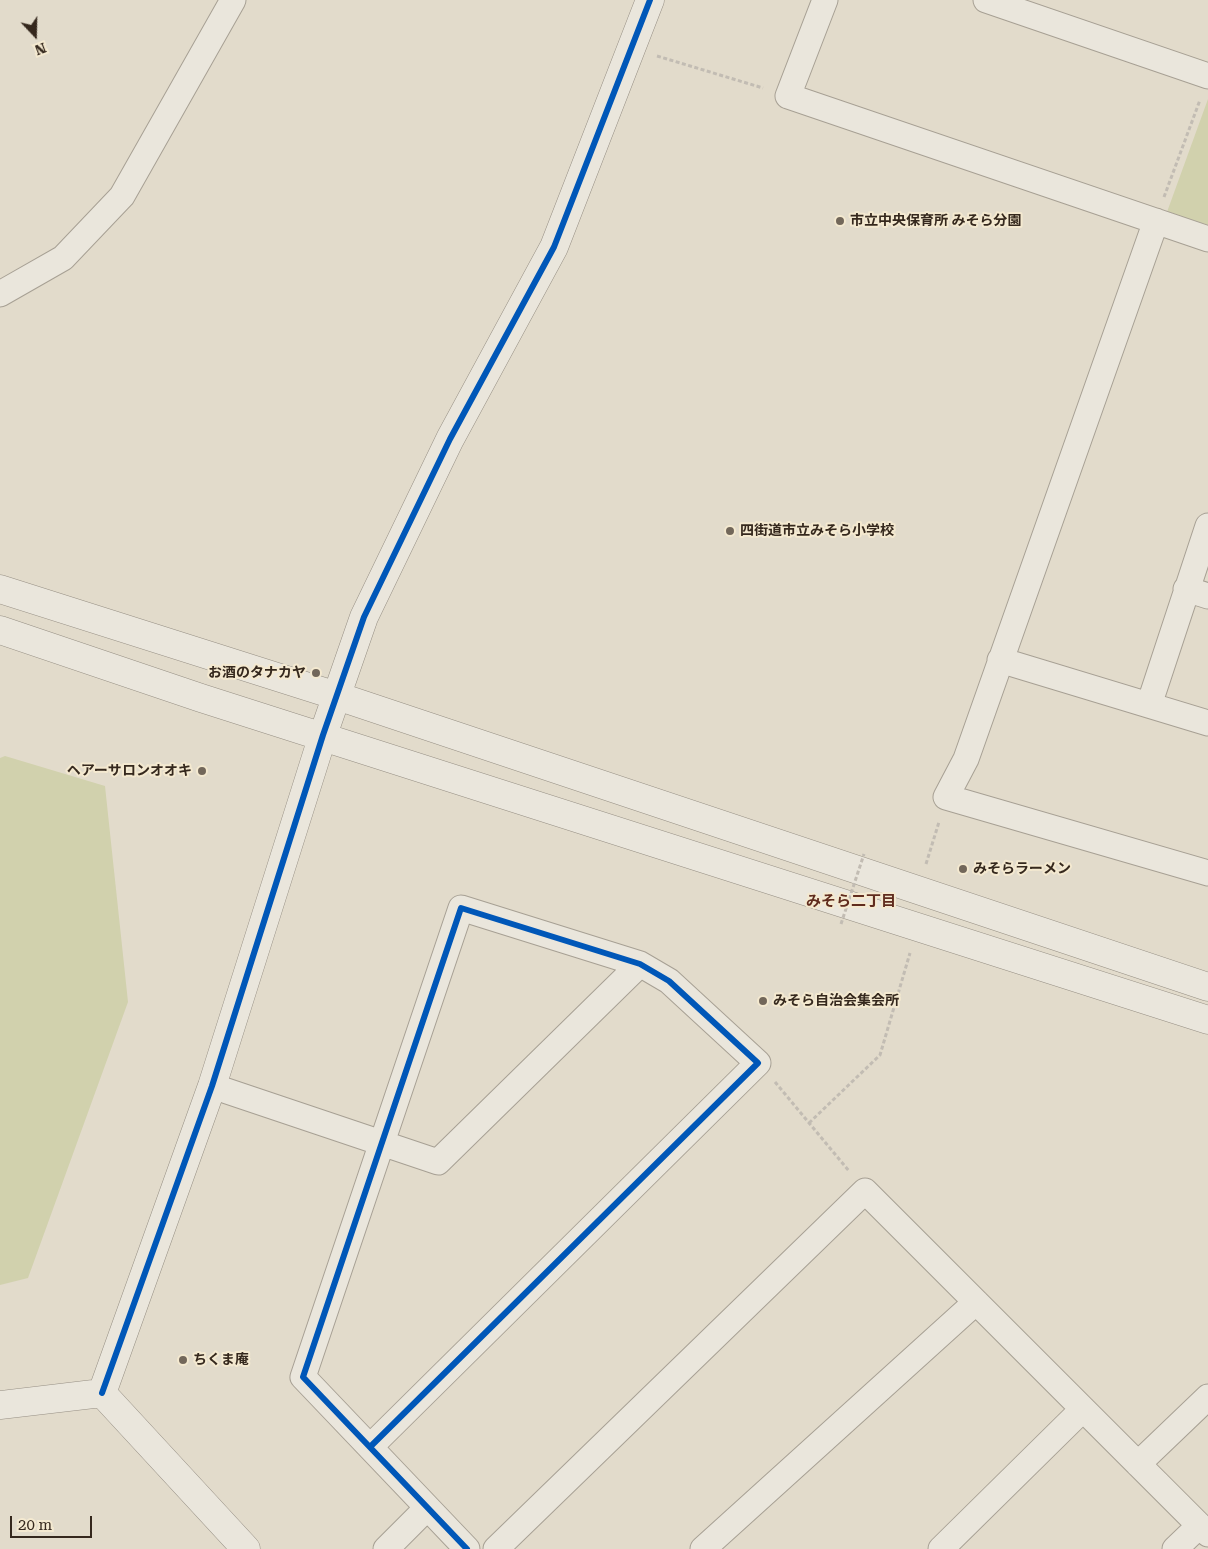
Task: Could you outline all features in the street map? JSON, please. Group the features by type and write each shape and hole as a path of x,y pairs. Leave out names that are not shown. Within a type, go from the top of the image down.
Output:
{"street":[{"path":"0,294 63,258 122,196 232,0"},
{"path":"102,1394 212,1086 323,735 364,618 450,440 554,247 650,0"},
{"path":"825,0 788,96 1208,239"},
{"path":"986,0 1205,86"},
{"path":"1156,221 966,759 946,797 1208,873"},
{"path":"1149,705 1197,593 1208,526"},
{"path":"0,589 337,696 918,892 1208,987"},
{"path":"0,630 201,698 323,735 1208,1020"},
{"path":"1000,660 1208,723"},
{"path":"370,1447 758,1062 669,981 640,964 462,908 303,1377 467,1549"},
{"path":"212,1086 438,1162 640,964"},
{"path":"496,1549 865,1191 1204,1530 1175,1549"},
{"path":"703,1549 976,1302"},
{"path":"0,1405 102,1394"},
{"path":"102,1394 246,1549"},
{"path":"1138,1464 1208,1397"},
{"path":"941,1549 1083,1409"},
{"path":"386,1549 428,1508"}],"path":[{"path":"632,48 788,96"},
{"path":"1156,221 1205,86"},
{"path":"918,892 946,797"},
{"path":"841,924 864,854"},
{"path":"809,1123 880,1055 919,926"},
{"path":"758,1062 865,1191"}],"green space":[{"path":"1208,99 1208,225 1167,212"},
{"path":"5,756 105,786 128,1002 28,1278 0,1285 0,758"}],"cycle path":[{"path":"102,1393 212,1086 323,735 364,617 450,439 554,247 650,0"},
{"path":"370,1447 758,1063 669,981 640,964 461,908 303,1377 467,1549"}],"place":[{"name":"市立中央保育所 みそら分園","path":"840,221"},
{"name":"四街道市立みそら小学校","path":"730,531"},
{"name":"お酒のタナカヤ","path":"316,673"},
{"name":"ヘアーサロンオオキ","path":"202,771"},
{"name":"みそらラーメン","path":"963,869"},
{"name":"みそら自治会集会所","path":"763,1001"},
{"name":"ちくま庵","path":"183,1360"}],"district":[{"name":"みそら二丁目","path":"851,902"}]}
